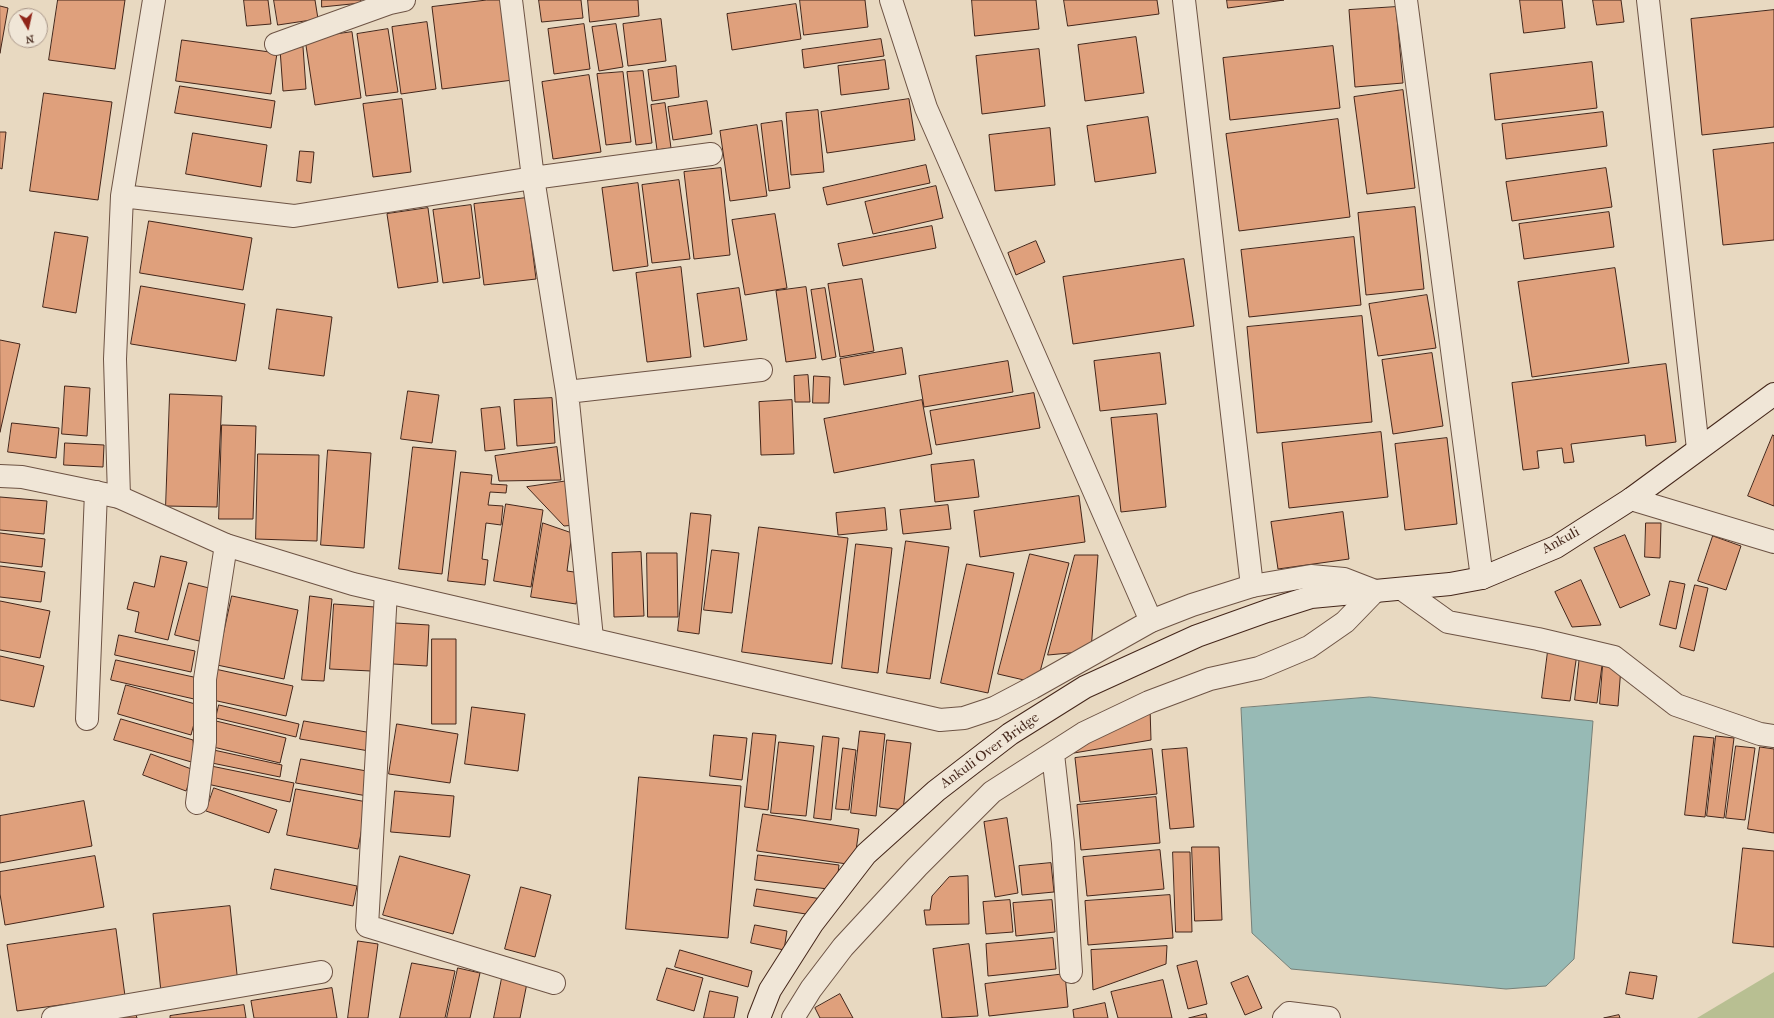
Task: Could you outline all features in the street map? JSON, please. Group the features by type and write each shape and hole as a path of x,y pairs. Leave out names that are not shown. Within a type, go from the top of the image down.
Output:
{"street":[{"path":"119,497 115,359 122,196 154,0"},
{"path":"276,44 390,3 404,0"},
{"path":"511,0 534,178 567,392 592,638"},
{"path":"891,0 926,108 1151,621"},
{"path":"1184,0 1252,586"},
{"path":"1406,0 1482,578"},
{"path":"1648,0 1698,449"},
{"path":"122,196 294,216 534,178 711,154"},
{"path":"567,392 761,370"},
{"name":"Ankuli","path":"1311,598 1450,584 1482,578 1556,546 1631,499 1774,394"},
{"path":"0,476 22,477 119,497 226,545 353,584 592,638 940,720 964,718 994,708 1151,621 1192,605 1252,586 1311,576 1344,579 1375,591 1345,622 1309,647 1259,668 1210,679 1149,702 1084,734 992,792 917,867 844,947 811,989 793,1018"},
{"path":"87,719 96,492"},
{"path":"1631,499 1774,542"},
{"path":"197,803 205,742 205,679 226,545"},
{"path":"1402,589 1448,622 1538,639 1614,656 1676,705 1760,734 1774,736"},
{"path":"386,592 367,926 554,983"},
{"name":"Ankuli Over Bridge","path":"759,1018 770,990 812,924 866,854 936,791 1010,734 1085,687 1183,642 1267,610 1311,598"},
{"path":"1053,754 1063,843 1071,972"},
{"path":"53,1018 146,1010 321,972"},
{"path":"1284,1018 1289,1013 1329,1018"}],"green space":[{"path":"1774,972 1774,1018 1697,1018"}],"water":[{"path":"1370,697 1593,721 1574,959 1546,986 1506,989 1291,969 1252,933 1241,708"}],"building":[{"path":"58,0 125,0 115,69 49,60"},
{"path":"244,0 268,0 271,24 247,26"},
{"path":"274,0 315,0 318,19 278,25"},
{"path":"322,0 361,0 361,3 322,7"},
{"path":"487,0 502,0 513,80 442,89 432,7"},
{"path":"539,0 581,0 583,18 542,22"},
{"path":"588,0 638,0 639,16 590,22"},
{"path":"800,0 865,0 868,27 804,35"},
{"path":"972,0 1036,0 1039,29 975,36"},
{"path":"1064,0 1157,0 1159,14 1068,26"},
{"path":"1227,0 1284,0 1228,8"},
{"path":"1520,0 1562,0 1565,28 1524,33"},
{"path":"1593,0 1621,0 1624,22 1597,25"},
{"path":"796,4 801,39 732,50 727,14"},
{"path":"0,6 8,8 0,53"},
{"path":"1396,7 1403,83 1355,87 1349,10"},
{"path":"1774,10 1774,127 1702,135 1691,19"},
{"path":"661,19 666,61 628,66 623,24"},
{"path":"427,22 436,89 401,94 392,27"},
{"path":"584,24 590,69 554,74 548,29"},
{"path":"616,24 623,67 599,71 592,27"},
{"path":"388,29 398,92 366,96 357,34"},
{"path":"352,32 361,98 315,105 305,39"},
{"path":"1136,37 1144,93 1085,101 1078,45"},
{"path":"881,39 884,56 804,68 802,50"},
{"path":"182,40 277,53 271,94 176,81"},
{"path":"1333,46 1340,108 1230,120 1223,58"},
{"path":"303,47 306,89 283,91 280,49"},
{"path":"1039,49 1045,106 982,114 976,56"},
{"path":"885,60 889,89 841,95 838,66"},
{"path":"1592,62 1597,108 1495,120 1490,74"},
{"path":"676,66 679,97 652,101 648,70"},
{"path":"643,71 652,143 636,145 627,72"},
{"path":"623,72 631,142 606,145 597,74"},
{"path":"589,75 601,152 553,159 542,82"},
{"path":"180,86 275,101 271,128 175,113"},
{"path":"1403,90 1415,188 1367,194 1354,97"},
{"path":"44,93 112,102 98,200 30,191"},
{"path":"402,99 411,172 373,177 363,104"},
{"path":"909,99 915,140 827,153 821,112"},
{"path":"707,101 712,134 673,140 668,107"},
{"path":"665,103 671,148 657,150 651,105"},
{"path":"818,110 824,172 791,175 786,113"},
{"path":"1603,112 1607,146 1506,159 1502,124"},
{"path":"1148,117 1156,173 1095,182 1087,126"},
{"path":"1338,119 1350,217 1239,231 1226,134"},
{"path":"782,121 790,188 769,191 761,124"},
{"path":"757,125 767,196 730,201 720,131"},
{"path":"1050,128 1055,185 995,191 989,135"},
{"path":"0,132 6,132 2,169 0,168"},
{"path":"193,133 267,145 261,187 186,174"},
{"path":"1774,143 1774,240 1723,245 1713,150"},
{"path":"300,151 314,152 311,183 297,181"},
{"path":"926,165 930,183 827,205 823,188"},
{"path":"721,168 730,255 694,259 684,172"},
{"path":"1606,168 1612,207 1512,221 1506,182"},
{"path":"679,180 690,259 652,263 642,185"},
{"path":"638,183 648,266 613,271 602,188"},
{"path":"936,186 943,218 873,234 865,202"},
{"path":"526,198 536,279 484,285 474,204"},
{"path":"471,205 480,278 443,283 433,210"},
{"path":"1415,207 1424,289 1366,295 1358,213"},
{"path":"428,208 438,282 398,288 387,214"},
{"path":"1609,212 1614,247 1524,259 1519,224"},
{"path":"775,214 787,288 745,295 732,220"},
{"path":"149,221 252,238 243,290 140,273"},
{"path":"932,226 936,248 843,266 838,244"},
{"path":"55,232 88,237 76,313 43,307"},
{"path":"1354,237 1361,305 1249,317 1241,250"},
{"path":"1036,241 1045,262 1016,275 1008,253"},
{"path":"1184,259 1194,326 1073,344 1063,277"},
{"path":"681,267 691,357 647,362 636,273"},
{"path":"1615,268 1629,363 1532,377 1518,282"},
{"path":"862,279 874,351 840,357 828,284"},
{"path":"141,286 245,304 236,361 131,344"},
{"path":"806,287 816,358 786,362 776,291"},
{"path":"739,288 747,340 704,347 697,294"},
{"path":"825,288 836,357 822,360 811,290"},
{"path":"1427,295 1436,348 1378,356 1369,304"},
{"path":"277,309 332,317 324,376 269,369"},
{"path":"1362,316 1372,422 1257,433 1247,327"},
{"path":"0,340 20,344 0,432"},
{"path":"902,348 906,374 844,385 840,359"},
{"path":"1160,353 1166,404 1100,411 1094,361"},
{"path":"1432,353 1443,426 1393,434 1382,360"},
{"path":"1008,361 1013,392 924,407 919,376"},
{"path":"1666,364 1676,442 1646,446 1645,435 1571,444 1574,462 1564,463 1562,448 1537,451 1539,468 1523,470 1512,383"},
{"path":"808,375 810,402 795,402 794,376"},
{"path":"814,376 830,377 829,403 813,403"},
{"path":"65,386 90,388 87,436 62,434"},
{"path":"408,391 439,395 432,443 401,439"},
{"path":"1034,393 1040,428 936,445 930,411"},
{"path":"170,394 222,396 217,507 166,506"},
{"path":"552,398 555,443 517,446 514,400"},
{"path":"792,400 794,454 761,455 759,402"},
{"path":"922,400 932,454 834,473 824,419"},
{"path":"500,407 505,449 485,451 481,409"},
{"path":"1157,414 1166,507 1121,512 1111,418"},
{"path":"12,423 59,428 56,458 8,452"},
{"path":"222,425 256,426 253,519 219,519"},
{"path":"1381,432 1388,497 1289,508 1282,443"},
{"path":"1773,435 1774,436 1774,506 1748,496"},
{"path":"1447,438 1457,524 1405,530 1395,444"},
{"path":"65,443 104,445 103,467 64,465"},
{"path":"413,447 456,451 442,574 399,569"},
{"path":"557,447 561,480 499,481 495,456"},
{"path":"328,450 371,453 364,548 321,545"},
{"path":"258,454 319,455 317,541 256,539"},
{"path":"974,460 979,497 935,502 931,465"},
{"path":"461,472 492,475 491,484 507,485 506,493 490,492 488,505 503,506 501,525 486,523 482,559 488,560 485,585 448,581"},
{"path":"568,481 575,525 564,526 527,487"},
{"path":"1079,496 1085,542 980,557 974,511"},
{"path":"0,497 47,501 44,534 0,530"},
{"path":"506,504 543,510 531,587 494,581"},
{"path":"948,505 951,529 903,534 900,510"},
{"path":"885,508 887,530 838,535 836,513"},
{"path":"1343,512 1349,559 1278,569 1271,522"},
{"path":"691,513 711,515 699,634 678,631"},
{"path":"543,523 572,533 567,571 581,573 576,604 531,597"},
{"path":"1646,523 1661,523 1660,558 1645,557"},
{"path":"759,527 848,538 832,664 742,652"},
{"path":"0,533 45,539 42,567 0,562"},
{"path":"1625,535 1650,595 1620,608 1594,548"},
{"path":"1713,536 1741,546 1726,590 1698,581"},
{"path":"906,541 949,547 930,679 887,673"},
{"path":"856,544 892,548 878,673 842,668"},
{"path":"712,550 739,553 732,613 704,610"},
{"path":"641,552 644,616 614,617 612,553"},
{"path":"647,553 677,553 678,617 648,617"},
{"path":"1030,554 1069,563 1037,683 998,674"},
{"path":"1075,555 1098,555 1091,651 1048,655"},
{"path":"161,556 187,562 168,640 135,632 139,612 127,609 134,582 154,587"},
{"path":"967,564 1014,573 988,693 941,683"},
{"path":"0,566 45,572 41,602 0,597"},
{"path":"1581,580 1601,625 1572,627 1555,592"},
{"path":"1670,581 1685,584 1676,629 1660,625"},
{"path":"189,583 213,589 199,641 175,635"},
{"path":"1695,585 1708,588 1694,651 1680,647"},
{"path":"232,596 298,610 284,679 217,665"},
{"path":"310,596 332,599 324,681 302,680"},
{"path":"0,601 50,611 40,658 0,650"},
{"path":"334,604 375,607 371,671 330,669"},
{"path":"395,623 429,625 427,666 393,664"},
{"path":"119,635 195,651 191,672 115,655"},
{"path":"432,639 456,639 456,724 432,724"},
{"path":"1548,651 1577,654 1570,701 1542,698"},
{"path":"1580,655 1603,658 1597,703 1575,700"},
{"path":"0,656 44,666 34,707 0,700"},
{"path":"116,660 198,678 194,699 111,680"},
{"path":"1603,665 1621,667 1618,706 1600,704"},
{"path":"215,669 293,686 286,716 208,699"},
{"path":"126,685 199,705 191,735 118,714"},
{"path":"219,705 299,724 296,737 216,718"},
{"path":"472,707 525,714 518,771 465,764"},
{"path":"1150,708 1151,740 1074,753 1072,744"},
{"path":"121,719 193,740 195,763 114,740"},
{"path":"216,721 286,738 280,763 209,746"},
{"path":"304,721 372,733 369,751 300,739"},
{"path":"397,724 458,734 450,783 389,774"},
{"path":"860,731 885,734 876,816 851,813"},
{"path":"753,733 776,735 768,810 745,807"},
{"path":"714,735 747,738 742,780 710,776"},
{"path":"823,736 839,738 831,820 814,818"},
{"path":"1694,736 1714,738 1705,817 1685,815"},
{"path":"1716,736 1734,738 1724,818 1707,816"},
{"path":"887,740 911,743 903,810 880,807"},
{"path":"779,742 814,746 806,816 771,813"},
{"path":"1736,746 1755,748 1745,820 1726,818"},
{"path":"1760,747 1774,749 1774,833 1748,829"},
{"path":"843,748 856,750 849,810 836,809"},
{"path":"1187,748 1194,827 1170,829 1162,750"},
{"path":"209,749 282,765 280,777 207,762"},
{"path":"1152,749 1157,794 1080,802 1075,758"},
{"path":"151,754 194,770 186,791 143,775"},
{"path":"301,759 372,772 367,796 296,783"},
{"path":"211,766 294,783 290,802 207,784"},
{"path":"639,777 741,786 728,938 626,929"},
{"path":"214,788 277,810 269,833 206,811"},
{"path":"296,789 367,802 358,849 287,835"},
{"path":"395,791 454,796 450,837 391,832"},
{"path":"1156,797 1160,843 1081,850 1077,805"},
{"path":"84,801 92,846 0,863 0,816"},
{"path":"763,814 859,829 854,865 757,851"},
{"path":"1007,818 1018,893 995,897 984,822"},
{"path":"1192,847 1219,847 1222,920 1195,921"},
{"path":"1743,848 1774,851 1774,947 1733,943"},
{"path":"1160,850 1164,889 1087,896 1083,857"},
{"path":"1173,852 1190,852 1192,932 1176,932"},
{"path":"758,855 839,865 836,890 755,880"},
{"path":"95,856 104,907 5,925 0,894 0,872"},
{"path":"400,856 470,875 453,934 383,915"},
{"path":"1051,863 1054,892 1022,895 1019,866"},
{"path":"275,869 357,886 353,906 271,889"},
{"path":"968,876 969,924 926,925 924,910 930,910 932,896 949,877"},
{"path":"521,887 551,895 535,957 505,949"},
{"path":"757,889 822,899 819,916 754,906"},
{"path":"1170,895 1173,938 1088,945 1085,901"},
{"path":"1010,900 1013,932 986,934 983,902"},
{"path":"1052,900 1055,932 1016,936 1013,903"},
{"path":"230,906 238,984 161,992 153,914"},
{"path":"755,925 787,931 784,950 751,943"},
{"path":"116,929 125,996 17,1011 7,945"},
{"path":"1053,938 1056,969 988,976 986,944"},
{"path":"358,941 378,944 368,1018 348,1018"},
{"path":"969,944 978,1016 942,1018 933,949"},
{"path":"1167,946 1166,964 1093,990 1091,950"},
{"path":"680,950 752,971 748,987 675,967"},
{"path":"1197,961 1207,1004 1188,1009 1177,966"},
{"path":"412,963 455,971 445,1018 400,1018"},
{"path":"458,968 480,973 470,1018 447,1018"},
{"path":"667,968 703,978 694,1011 657,1000"},
{"path":"1630,972 1657,976 1653,999 1626,994"},
{"path":"1065,974 1068,1007 989,1016 985,984"},
{"path":"1248,976 1262,1008 1245,1015 1231,983"},
{"path":"502,978 527,983 520,1018 494,1018"},
{"path":"1163,980 1172,1018 1118,1018 1111,992"},
{"path":"332,988 337,1018 254,1018 251,1001"},
{"path":"710,991 738,997 734,1018 704,1018"},
{"path":"840,994 853,1018 820,1018 815,1008"},
{"path":"1105,1003 1108,1018 1074,1018 1073,1010"},
{"path":"244,1005 246,1018 170,1018 170,1016"},
{"path":"1206,1014 1207,1018 1189,1018"},
{"path":"136,1015 137,1018 112,1018"},
{"path":"1619,1015 1620,1018 1604,1018"}]}
